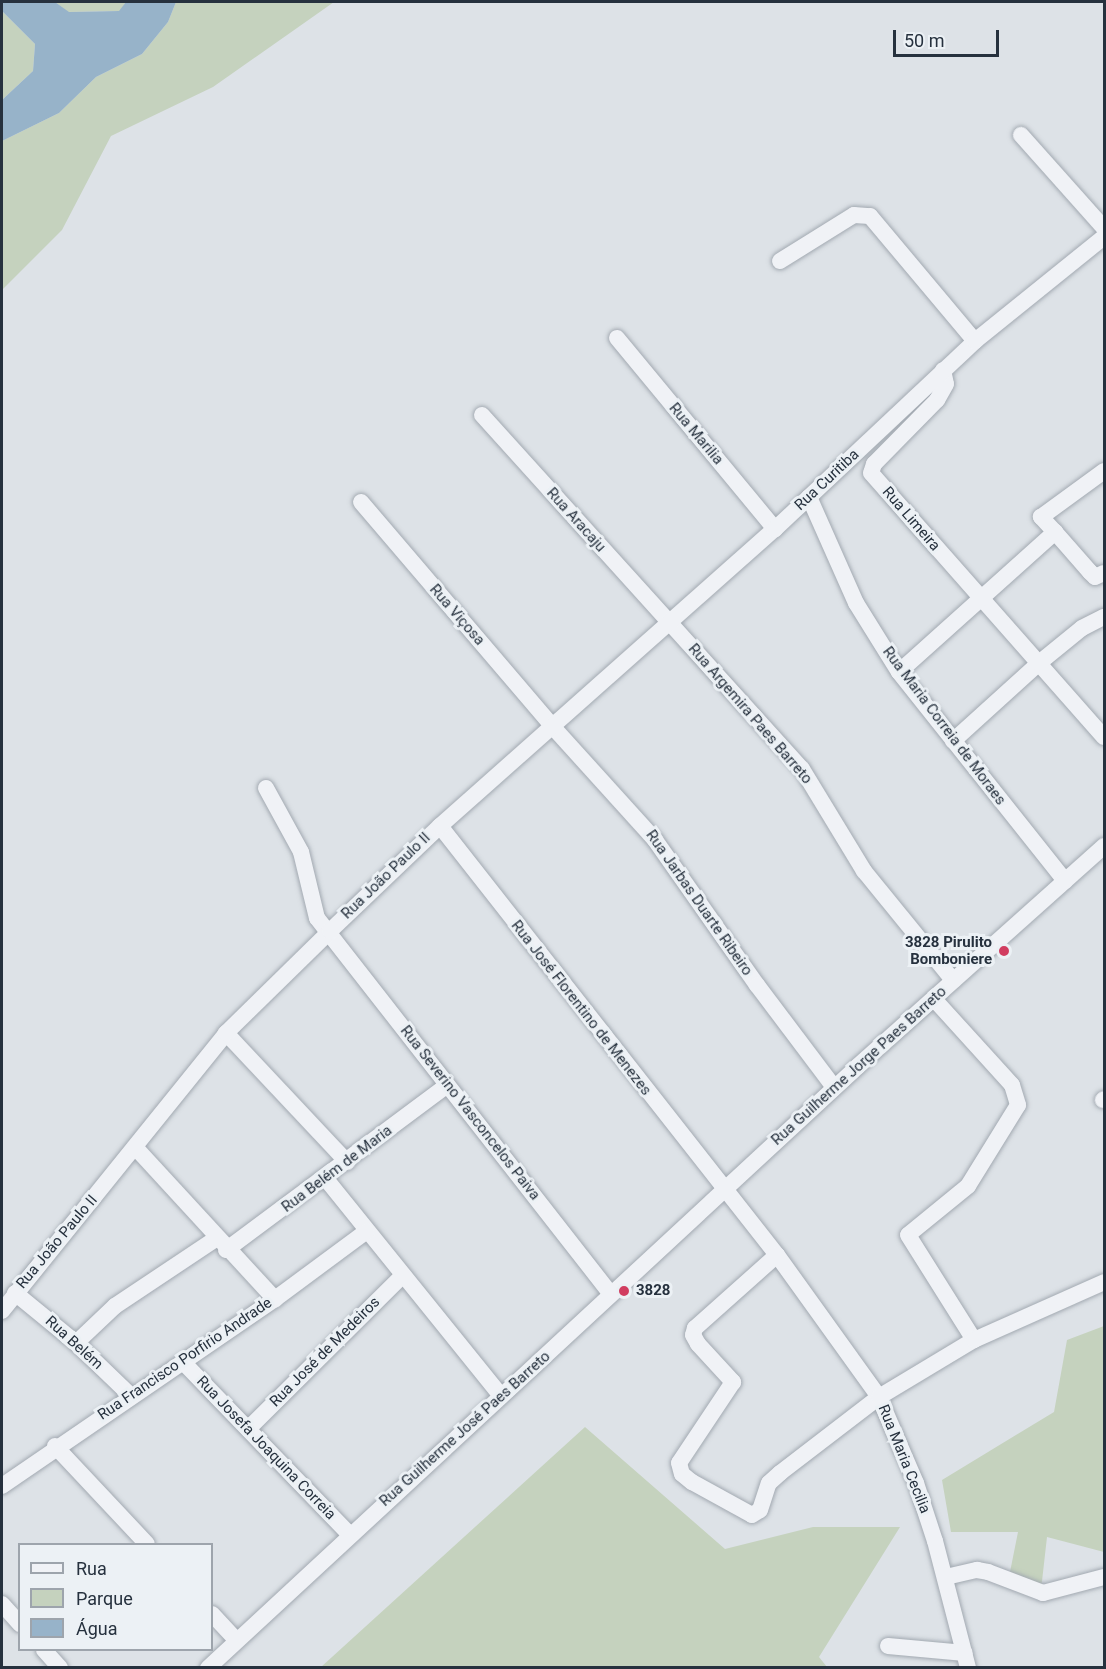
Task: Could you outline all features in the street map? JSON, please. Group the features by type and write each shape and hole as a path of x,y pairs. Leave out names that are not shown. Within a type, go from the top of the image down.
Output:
{"street":[{"path":"1021,135 1104,228"},
{"path":"780,261 854,215 870,216 975,341"},
{"name":"Rua Curitiba","path":"553,727 775,529 975,341 1104,237"},
{"name":"Rua Marilia","path":"617,338 775,529"},
{"name":"Rua Limeira","path":"943,370 946,384 937,400 870,468 1104,737"},
{"name":"Rua Aracaju","path":"482,415 670,624"},
{"path":"1097,573 1041,517 1104,471"},
{"name":"Rua Maria Correia de Moraes","path":"809,496 856,603 899,672 1065,881"},
{"name":"Rua Viçosa","path":"362,502 553,727"},
{"path":"899,672 1055,532"},
{"path":"953,741 1039,663 1082,628 1104,617"},
{"name":"Rua Argemira Paes Barreto","path":"670,624 802,769 864,871 953,980"},
{"name":"Rua João Paulo II","path":"2,1311 226,1033 440,826 553,727"},
{"name":"Rua Jarbas Duarte Ribeiro","path":"553,727 655,840 756,985 834,1087"},
{"name":"Rua Severino Vasconcelos Paiva","path":"266,788 301,852 317,918 330,931 447,1086 611,1294"},
{"name":"Rua José Florentino de Menezes","path":"440,826 722,1190"},
{"name":"Rua Guilherme Jorge Paes Barreto","path":"722,1190 1104,846"},
{"path":"934,999 1012,1085 1018,1105 968,1186 908,1234 974,1340"},
{"path":"226,1033 347,1162"},
{"name":"Rua Belém de Maria","path":"76,1343 115,1306 222,1244 326,1179 447,1086"},
{"path":"135,1147 275,1299"},
{"path":"326,1179 501,1396"},
{"name":"Rua Maria Cecilia","path":"722,1190 777,1255 879,1397 916,1483 946,1577 966,1660"},
{"name":"Rua Guilherme José Paes Barreto","path":"208,1668 349,1534 722,1190"},
{"name":"Rua Francisco Porfirio Andrade","path":"2,1486 55,1446 275,1299 367,1231"},
{"path":"777,1255 695,1328 693,1335 698,1344 733,1382 731,1389 696,1433 679,1463 682,1474 747,1515 757,1514 769,1483 879,1397 974,1340 1104,1282"},
{"name":"Rua José de Medeiros","path":"248,1429 402,1276"},
{"name":"Rua Belém","path":"15,1293 76,1343 130,1395"},
{"name":"Rua Josefa Joaquina Correia","path":"183,1362 349,1534"},
{"path":"55,1446 145,1543"},
{"path":"946,1577 977,1570 1043,1593 1104,1577"},
{"path":"2,1604 18,1622"},
{"path":"213,1615 236,1640"},
{"path":"888,1646 966,1660"},
{"path":"45,1651 60,1668"}],"green space":[{"path":"55,2 126,2 120,11 68,12"},
{"path":"176,2 334,2 213,87 111,136 62,230 2,290 2,141 59,113 96,77 142,54 168,22"},
{"path":"2,11 35,44 33,71 2,100"},
{"path":"1104,1326 1104,1552 1047,1537 1041,1590 1009,1577 1018,1532 951,1532 942,1480 1054,1412 1067,1340"},
{"path":"585,1427 725,1549 813,1527 900,1527 819,1657 827,1667 321,1667"}],"water":[{"path":"2,2 55,2 69,12 119,11 126,2 176,2 168,22 142,54 96,77 59,113 2,141 2,100 33,71 35,44 2,11"}],"place":[{"name":"3828 Pirulito Bomboniere","path":"1004,951"},
{"name":"3828","path":"624,1291"}]}
